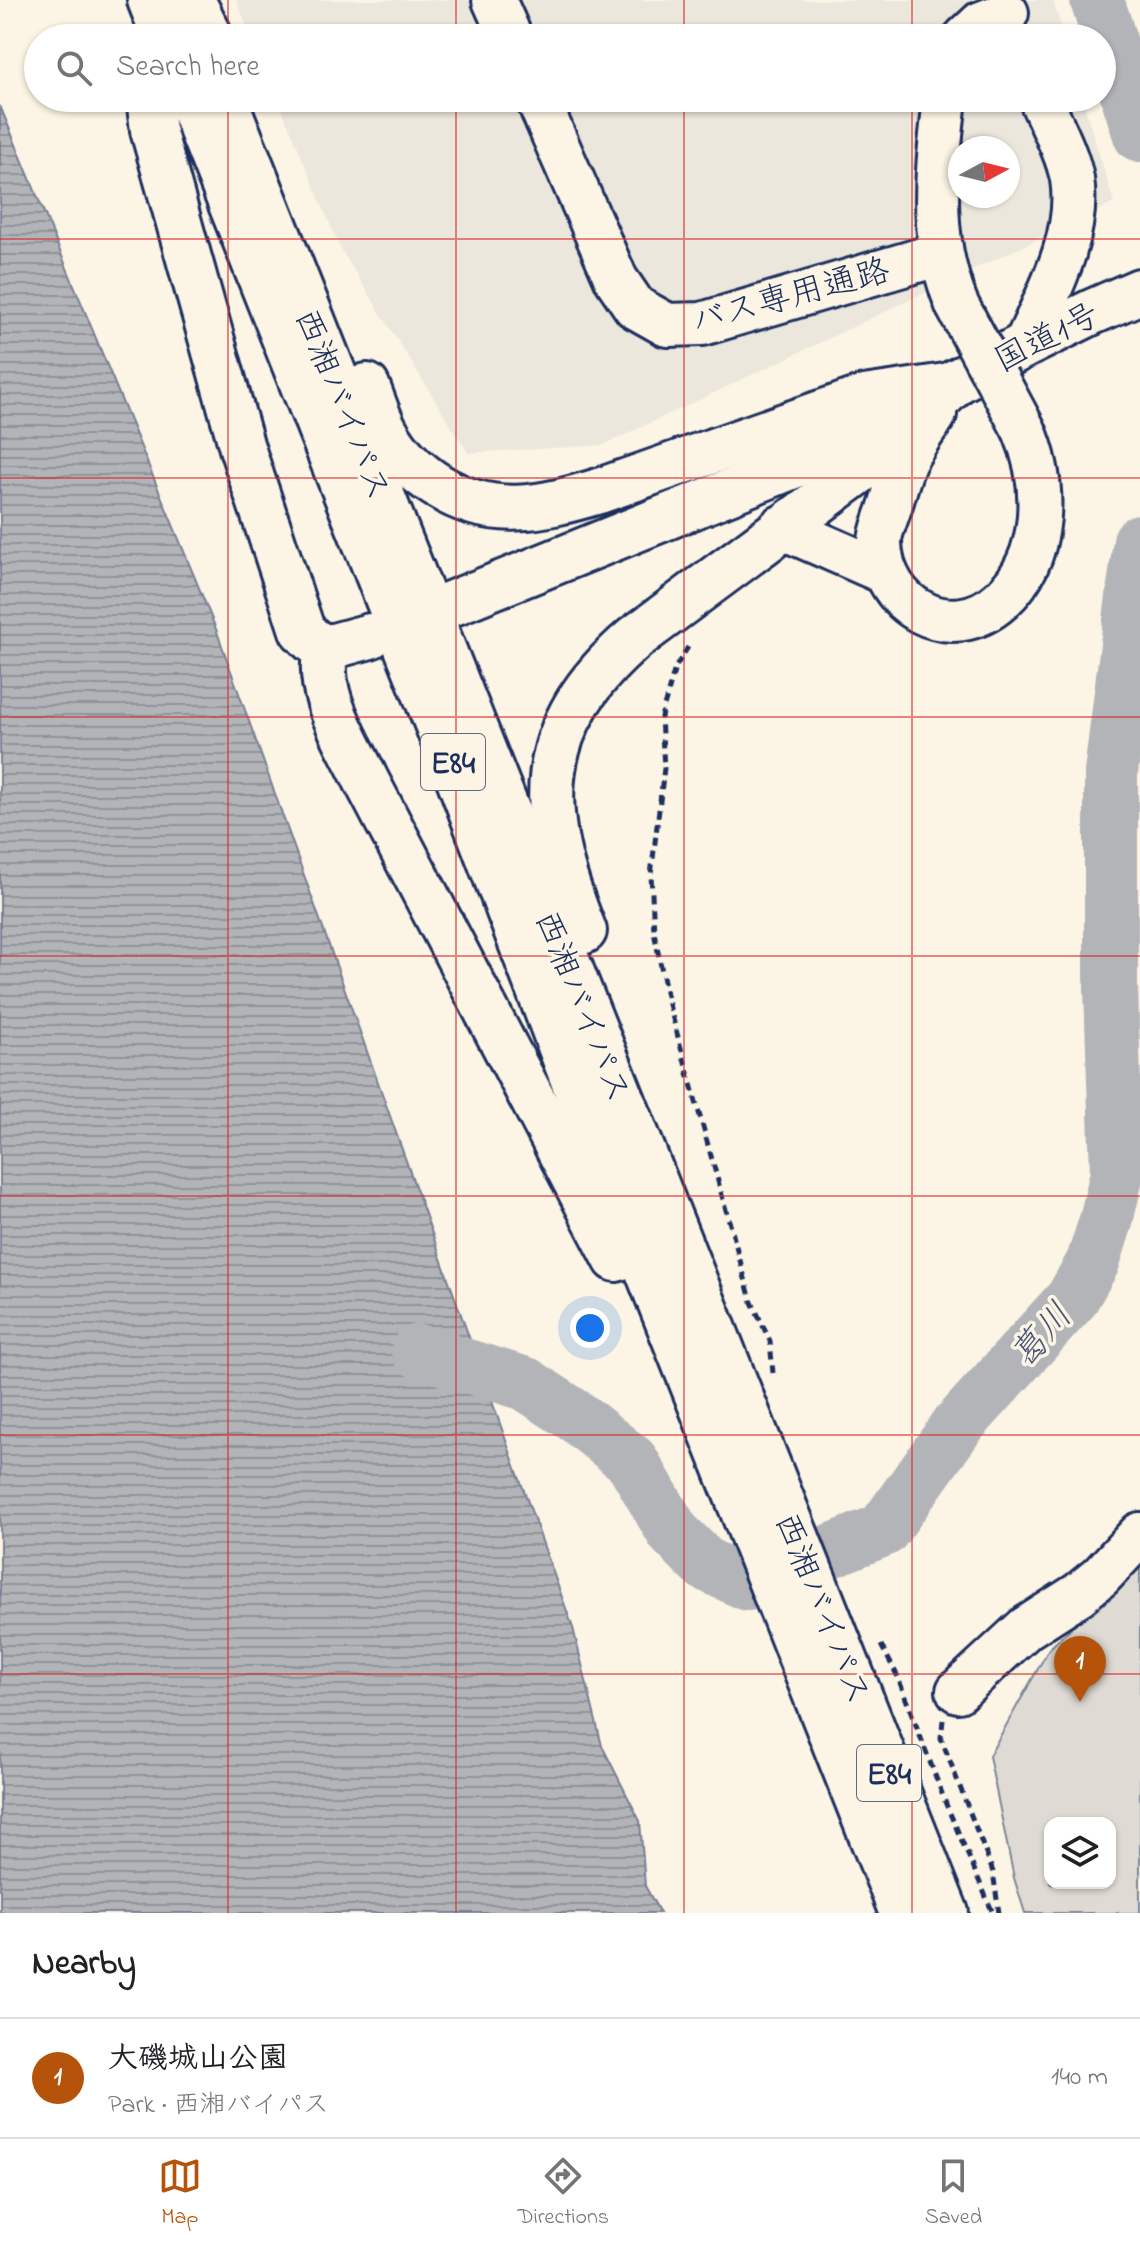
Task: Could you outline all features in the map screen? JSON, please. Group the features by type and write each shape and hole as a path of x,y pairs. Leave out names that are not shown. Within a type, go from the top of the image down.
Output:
{"highway":[{"path":"128,0 136,24"},
{"path":"150,0 159,24"},
{"path":"185,0 194,24"},
{"path":"192,0 204,24"},
{"path":"151,112 153,130 251,477 302,630 326,648 370,636"},
{"name":"西湘バイパス","path":"195,112 454,765 592,1130 688,1372 729,1422"},
{"name":"西湘バイパス","path":"230,112 716,1338 729,1422 815,1640 902,1913"},
{"path":"249,112 272,155 386,432 407,460 428,480 474,504 519,508 567,500 864,398 953,385"},
{"name":"国道1号","path":"953,385 1025,345 1140,291"},
{"path":"716,1338 675,1156 579,920 565,876 552,820 553,766 560,735 585,689 616,654 781,527 884,453 953,385"},
{"path":"448,605 813,458 953,385"},
{"path":"326,648 322,663 325,686 366,780 619,1263 688,1372"},
{"name":"西湘バイパス","path":"815,1640 946,1913"}],"street":[{"path":"494,0 505,24"},
{"path":"980,24 1009,17"},
{"name":"バス専用通路","path":"543,112 616,279 635,307 667,325 702,324 940,254"},
{"path":"944,112 936,193 940,254 957,305 1035,455 1041,485 1038,528 1023,570 1000,601 971,615 938,618 920,613 904,602 892,588 884,572 880,540 905,462 953,385"},
{"path":"1025,345 1058,269 1072,211 1073,189 1069,168 1046,112"},
{"path":"781,527 884,572"},
{"path":"958,1691 1026,1628 1101,1576 1140,1534"}],"path":[{"path":"689,645 675,668 661,717 664,768 651,875 654,932 668,1001 751,1300 770,1341 773,1377"},
{"path":"884,1649 957,1831 996,1913"},
{"path":"958,1691 944,1713 941,1738 993,1872 996,1913"}],"shaded area":[{"path":"236,0 1053,0 1060,24 246,24"},
{"path":"0,106 216,629 573,1628 602,1746 640,1821 645,1886 660,1913 0,1913"},
{"path":"283,112 1086,112 1114,203 604,445 468,453 340,248"},
{"path":"1140,1561 1140,1913 1025,1913 1014,1878 989,1756 1049,1649"}],"waterway":[{"name":"葛川","path":"1097,0 1105,24"},
{"name":"葛川","path":"1116,60 1140,135"},
{"name":"葛川","path":"418,1351 526,1384 578,1418 632,1461 673,1532 705,1564 748,1584 883,1530 958,1425 1072,1299 1093,1262 1106,1221 1117,1173 1111,988 1111,773 1140,541"}],"place":[{"name":"大磯城山公園","path":"1080,1702"}]}
